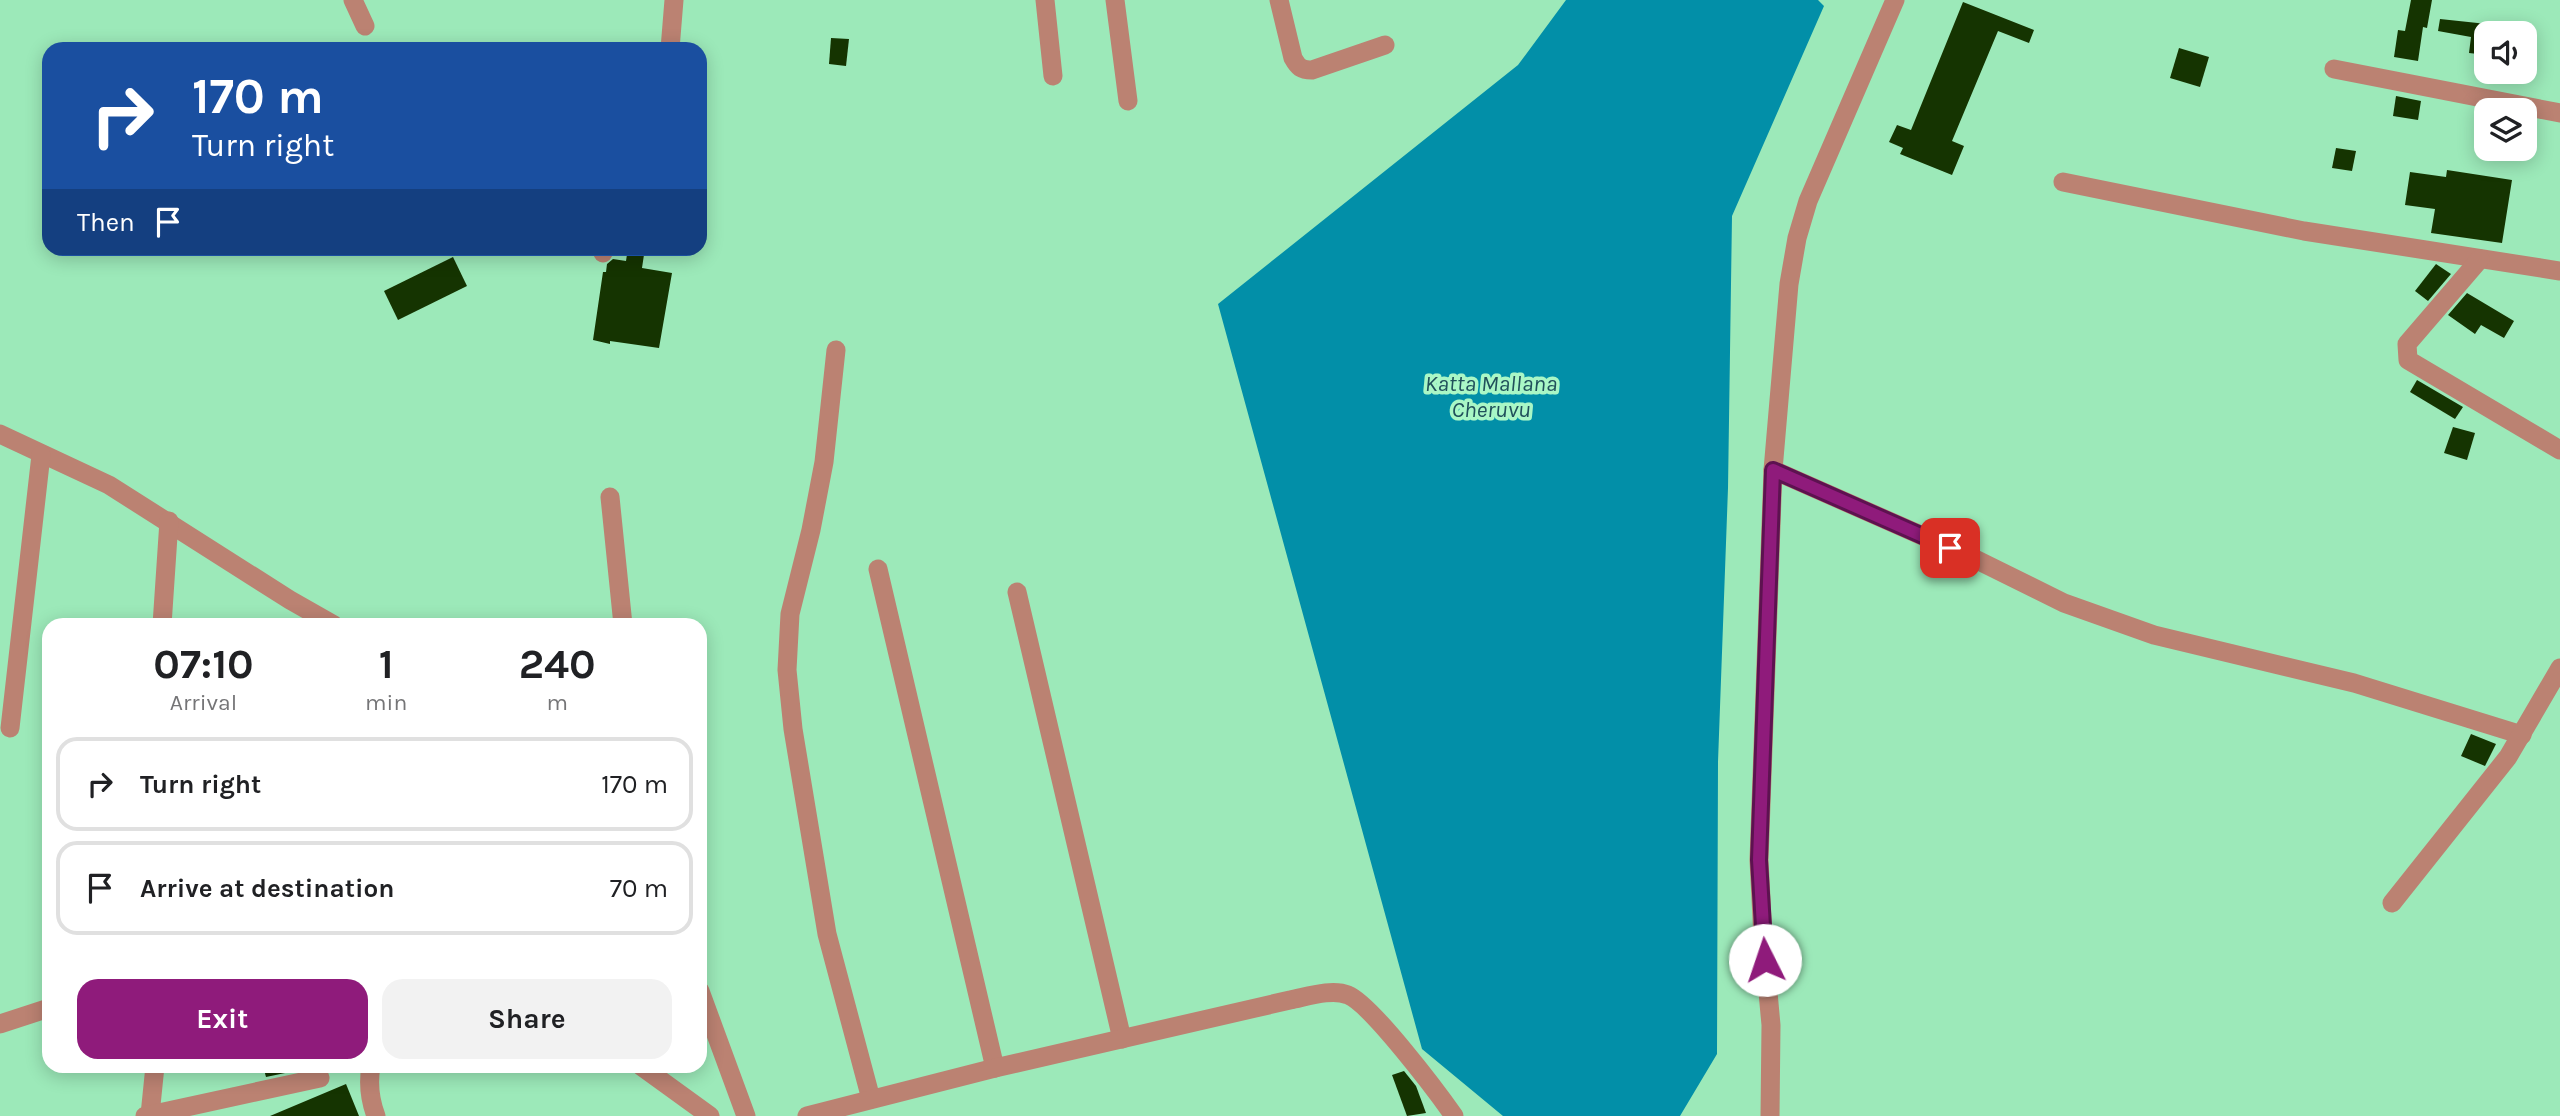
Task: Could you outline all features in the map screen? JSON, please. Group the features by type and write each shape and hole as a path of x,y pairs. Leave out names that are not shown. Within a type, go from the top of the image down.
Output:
{"street":[{"path":"353,0 365,26"},
{"path":"671,42 674,0"},
{"path":"1045,0 1053,76"},
{"path":"1115,0 1128,102"},
{"path":"1279,0 1293,58 1303,70 1312,70 1385,45"},
{"path":"1770,1116 1771,1025 1759,860 1773,470 1789,284 1797,238 1808,201 1895,0"},
{"path":"2334,69 2560,114"},
{"path":"2063,182 2304,231 2560,271"},
{"path":"2480,259 2407,344 2408,360 2560,450"},
{"path":"836,350 824,462 811,530 790,614 787,670 793,729 827,934 871,1099"},
{"path":"0,434 109,485 322,618"},
{"path":"10,728 41,455"},
{"path":"1773,470 1975,559 2064,603 2154,635 2354,683 2522,735"},
{"path":"610,497 622,618"},
{"path":"162,618 169,522"},
{"path":"878,569 995,1068"},
{"path":"1017,592 1122,1039"},
{"path":"2392,903 2508,757 2560,670"},
{"path":"807,1116 995,1068 1326,993 1348,994 1368,1011 1436,1090 1454,1116"},
{"path":"0,1024 42,1010"},
{"path":"707,1010 746,1116"},
{"path":"155,1073 148,1115 320,1078"},
{"path":"371,1073 372,1103 376,1116"},
{"path":"651,1073 710,1116"}],"water":[{"name":"Katta Mallana Cheruvu","path":"1566,0 1818,0 1824,6 1732,216 1728,488 1718,762 1717,1054 1680,1116 1503,1116 1422,1049 1218,304 1518,65"}],"building":[{"path":"2411,0 2432,0 2427,28 2423,27 2418,61 2394,57 2398,30 2405,31"},
{"path":"1963,2 2034,30 2029,43 1998,31 1952,141 1964,146 1952,175 1900,154 1903,148 1889,142 1897,125 1911,130"},
{"path":"2440,19 2474,23 2474,54 2469,53 2471,37 2438,31"},
{"path":"831,38 849,39 846,66 829,64"},
{"path":"2179,48 2209,57 2200,87 2170,78"},
{"path":"2396,96 2421,101 2418,120 2393,116"},
{"path":"2336,148 2356,151 2352,171 2332,168"},
{"path":"2447,170 2512,180 2502,243 2431,233 2435,209 2405,205 2410,172 2446,177"},
{"path":"627,256 644,256 642,268 672,273 659,348 593,340 603,272 606,272 607,264 613,259 626,261"},
{"path":"453,257 467,286 398,320 384,291"},
{"path":"2436,264 2451,274 2428,301 2415,291"},
{"path":"2467,293 2514,321 2504,338 2481,325 2475,334 2448,315"},
{"path":"2417,380 2463,407 2455,419 2410,392"},
{"path":"2453,427 2475,433 2467,460 2444,453"},
{"path":"2471,734 2496,744 2485,766 2461,756"},
{"path":"1404,1071 1416,1086 1426,1113 1407,1116 1392,1075"},
{"path":"265,1073 285,1073 266,1077"},
{"path":"346,1084 359,1116 270,1116"}],"route":[{"path":"1765,960 1759,860 1773,470 1950,548"}]}
